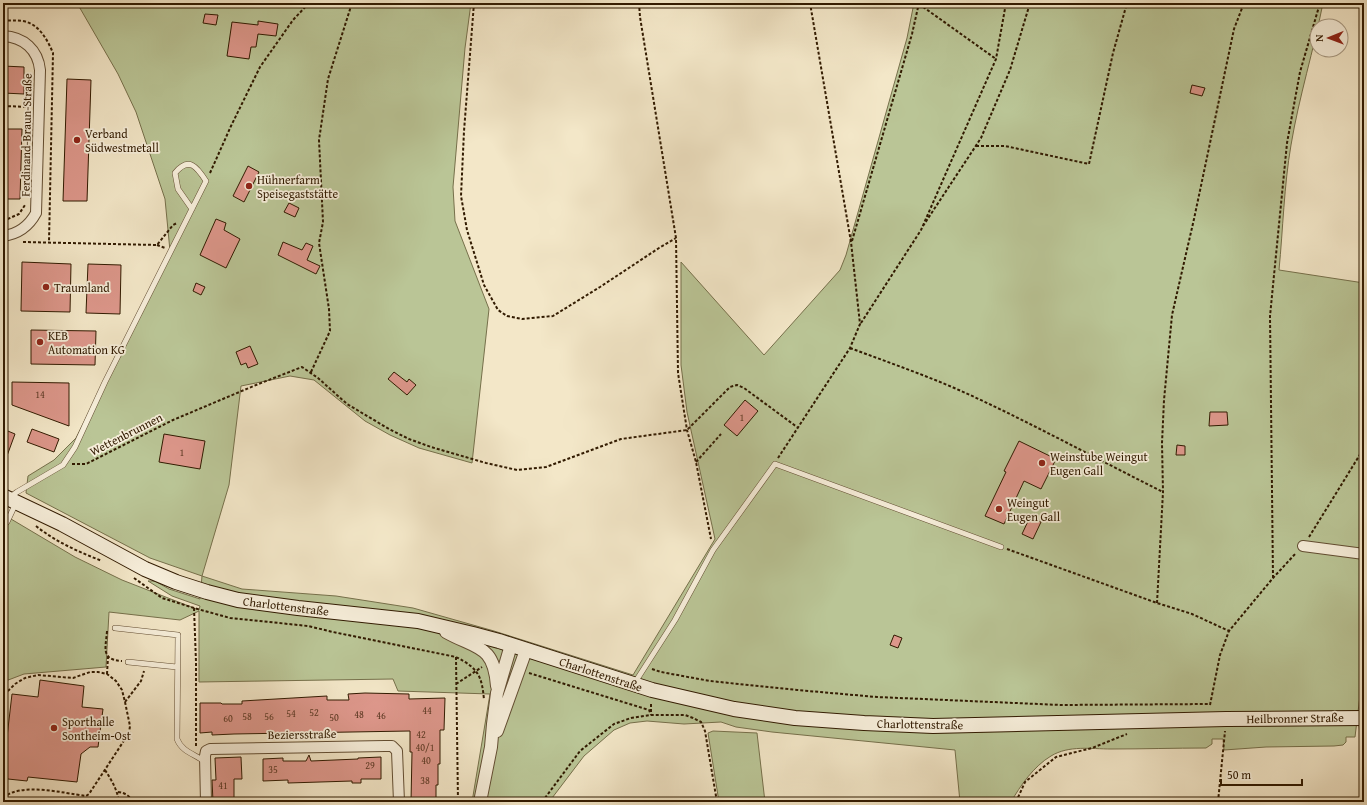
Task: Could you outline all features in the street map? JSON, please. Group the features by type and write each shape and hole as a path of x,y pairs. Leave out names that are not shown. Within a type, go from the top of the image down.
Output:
{"main road":[{"name":"Charlottenstraße","path":"9,499 62,524 145,569 176,582 207,592 238,600 433,624 511,644 633,685 734,709 795,718 933,726 1226,719"},
{"name":"Heilbronner Straße","path":"1226,719 1363,718"}],"street":[{"name":"Ferdinand-Braun-Straße","path":"3,36 18,38 25,42 36,54 40,70 38,201 36,212 33,219 20,231 8,235"},
{"path":"1303,546 1364,554"},
{"path":"433,624 472,643 488,654 496,673 497,693"},
{"path":"480,802 491,747 497,693 511,644"},
{"path":"491,747 526,650"},
{"name":"Beziersstraße","path":"205,763 206,752 210,749 392,746 397,750 398,754 399,802"},
{"path":"205,763 206,802"}],"lane":[{"path":"3,526 7,522 9,499 17,492 63,465 75,447 105,382 185,225 206,181 198,168 189,164 180,166 175,173 178,189 192,209"},
{"path":"633,685 675,620 713,550 775,464 1001,547"},
{"path":"115,628 178,635 177,739 183,749 205,763"},
{"path":"128,662 177,668"},
{"path":"1363,718 1364,750"}],"path":[{"path":"206,181 260,67 293,20 310,3"},
{"path":"352,3 328,79 319,140 323,222 319,243 330,332 310,372 347,404 409,439 486,463 518,470 546,467 621,439 688,430 730,387 737,385 744,388 798,427"},
{"path":"474,3 464,131 461,196 467,230 484,285 498,310 507,316 522,319 553,316 676,238"},
{"path":"639,3 676,238 678,373 688,430 696,462 713,550"},
{"path":"810,3 852,242 860,324"},
{"path":"921,230 996,58 1006,3"},
{"path":"775,464 850,348 860,324 981,138 1010,70 1030,3"},
{"path":"976,146 1005,146 1089,164 1113,53 1127,3"},
{"path":"1156,604 1163,492 1162,443 1164,400 1172,315 1194,220 1234,29 1244,3"},
{"path":"1273,578 1270,316 1287,143 1300,72 1320,3"},
{"path":"852,242 912,34 919,4 996,58"},
{"path":"3,106 40,107"},
{"path":"3,222 19,214 25,207 26,201 38,201"},
{"path":"8,235 19,241 156,245 173,225 179,222 185,225"},
{"path":"850,348 968,394 1019,418 1163,492"},
{"name":"Wettenbrunnen","path":"63,465 86,464 173,420 302,367 310,372"},
{"path":"696,462 721,434"},
{"path":"1210,710 1220,655 1229,631 1273,578 1303,546 1364,448"},
{"path":"35,525 45,533 74,550 109,564"},
{"path":"1001,547 1156,604 1192,614 1229,631"},
{"path":"133,578 162,598 230,618 308,626 456,657 476,670 483,687 484,704"},
{"path":"194,608 196,662 196,756"},
{"path":"107,674 107,629 115,628"},
{"path":"108,657 112,661 128,662"},
{"path":"456,657 458,802"},
{"path":"125,702 141,681 144,674 145,664"},
{"path":"645,666 661,672 710,681 877,697 1061,706 1210,704"},
{"path":"456,684 476,670"},
{"path":"523,671 649,710 650,715"},
{"path":"3,705 6,693 15,684 25,678 38,675 73,678 90,672 98,672 107,674 116,681 122,690 130,726 129,733 125,741 115,753 89,794 86,796 26,789 16,791 3,798"},
{"path":"542,802 580,751 614,724 631,718 650,715 684,715 701,722 705,731 717,802"},
{"path":"1218,802 1226,719"},
{"path":"1016,802 1025,782 1056,757 1092,748 1114,739 1130,732 1141,722"},
{"path":"105,770 118,792 119,802"},
{"path":"118,792 123,792 134,802"}],"green space":[{"path":"77,3 471,3 465,48 453,187 455,221 489,309 472,463 419,448 390,435 365,421 314,380 290,376 241,386 229,485 202,576 150,558 26,493 28,476 54,460 76,438 170,251 165,199 136,112 118,74"},
{"path":"914,3 1323,3 1320,18 1309,18 1309,58 1310,58 1291,145 1285,192 1279,270 1364,283 1364,662 1355,737 1346,737 1346,742 1343,745 1266,747 1224,750 1223,739 1212,739 1212,744 1206,748 1088,748 1065,750 1051,756 1039,765 1023,783 1011,802 960,802 955,750 772,732 736,727 721,722 684,724 647,721 630,723 614,730 584,756 549,802 472,802 490,694 398,691 393,679 199,682 199,611 180,620 109,612 106,667 24,674 3,682 3,534 11,519 75,557 122,580 199,610 200,606 172,596 148,581 155,581 169,589 200,599 202,576 242,589 336,596 413,608 494,631 633,675 715,539 687,412 681,365 681,262 764,355 840,270 846,255 907,38"},
{"path":"713,731 757,733 765,802 719,802 708,733"}],"building":[{"path":"205,14 218,15 216,25 203,23"},
{"path":"258,21 278,24 276,36 258,34 256,47 251,47 249,59 227,56 232,22 258,25"},
{"path":"3,66 24,67 24,94 3,93"},
{"name":"Verband Südwestmetall","path":"67,79 91,80 87,201 63,201"},
{"path":"1192,85 1205,88 1202,96 1190,93"},
{"path":"3,129 22,129 20,199 3,199"},
{"path":"248,166 259,172 244,202 233,196"},
{"path":"289,203 299,208 295,217 284,212"},
{"path":"216,219 226,223 224,230 240,239 226,268 200,255"},
{"path":"283,242 302,250 306,243 313,246 307,260 320,266 316,274 278,255"},
{"name":"Traumland","path":"22,262 71,264 70,312 21,311"},
{"path":"88,264 121,265 120,314 86,313"},
{"path":"196,283 205,287 201,295 193,291"},
{"path":"31,330 96,331 95,365 31,364"},
{"path":"250,346 258,364 248,368 246,363 241,365 236,352"},
{"path":"394,372 407,382 409,379 416,385 407,395 388,379"},
{"path":"12,382 69,383 69,426 12,405"},
{"path":"745,400 758,411 737,436 724,425"},
{"path":"1210,412 1227,412 1228,425 1209,426"},
{"path":"3,429 15,434 4,464 3,464"},
{"path":"32,429 59,439 54,452 27,442"},
{"path":"164,434 205,441 200,469 159,462"},
{"path":"1019,441 1056,459 1041,489 1024,481 1004,524 985,516 1006,472 1004,471"},
{"path":"1177,445 1185,446 1185,455 1176,455"},
{"path":"1030,517 1041,522 1033,539 1022,534"},
{"path":"894,635 902,638 898,648 890,645"},
{"name":"Sporthalle Sontheim-Ost","path":"40,680 84,686 82,707 103,709 98,747 90,747 81,754 77,782 28,777 27,781 8,779 3,772 12,694 38,697"},
{"path":"348,694 409,694 409,699 445,698 444,730 440,730 440,764 438,764 436,802 411,802 412,752 410,752 410,731 212,735 212,732 200,733 200,703 242,704 242,701 327,696 327,700 349,700"},
{"path":"309,755 311,761 381,757 381,779 361,779 361,783 352,783 352,781 288,783 288,780 263,781 263,759 283,758 283,761 306,761"},
{"path":"241,757 242,779 234,779 234,802 213,802 212,780 216,780 215,758"}],"place":[{"name":"Verband Südwestmetall","path":"77,140"},
{"name":"Hühnerfarm Speisegaststätte","path":"249,186"},
{"name":"Traumland","path":"46,287"},
{"name":"KEB Automation KG","path":"40,342"},
{"name":"Weinstube Weingut Eugen Gall","path":"1042,463"},
{"name":"Weingut Eugen Gall","path":"999,509"},
{"name":"Sporthalle Sontheim-Ost","path":"54,728"}]}
